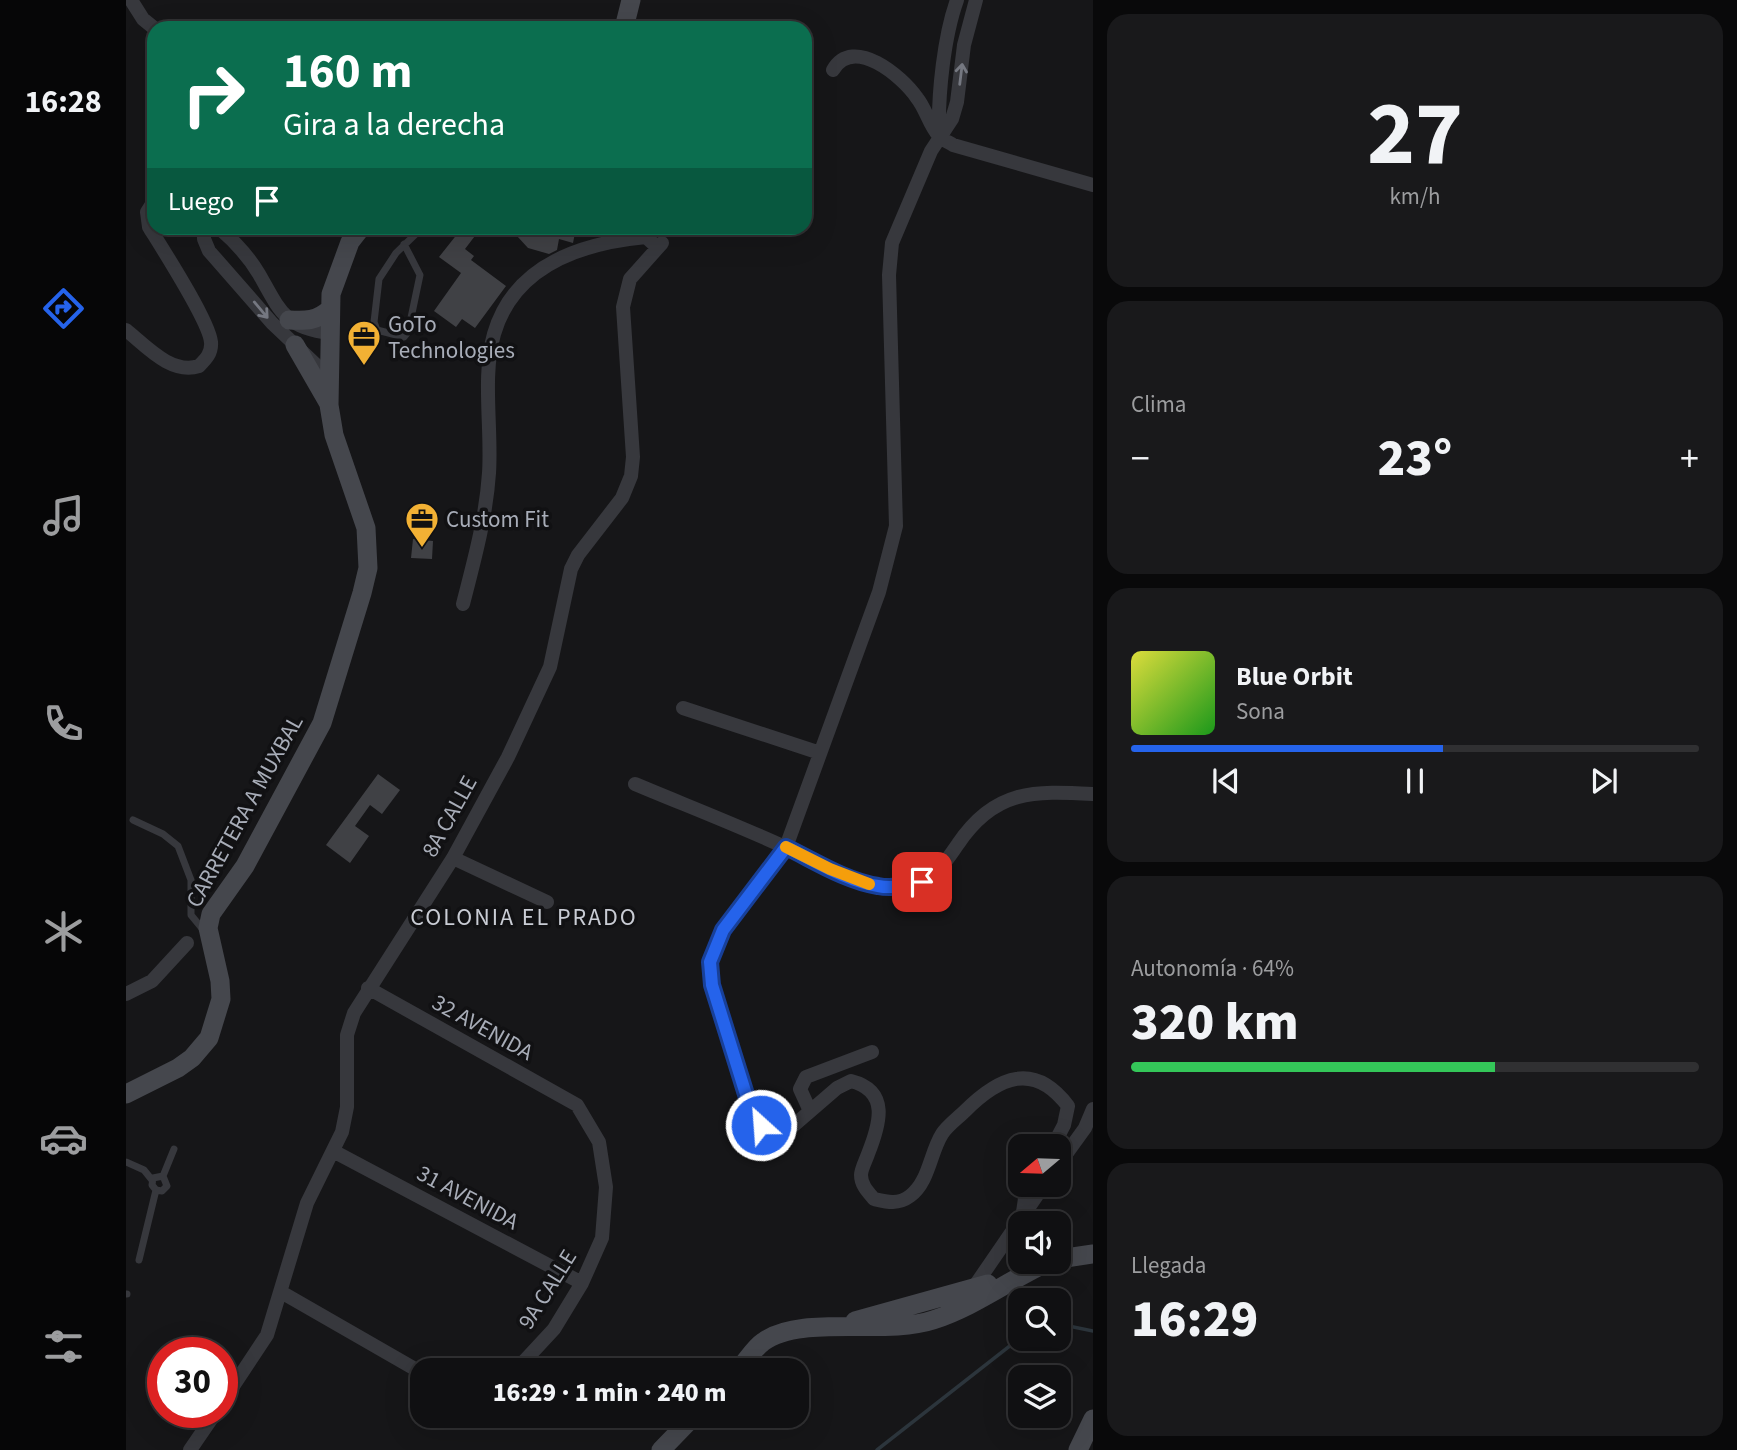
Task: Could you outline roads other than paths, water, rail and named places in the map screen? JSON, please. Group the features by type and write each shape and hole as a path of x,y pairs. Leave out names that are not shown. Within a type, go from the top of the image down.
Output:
{"main road":[{"path":"626,21 631,0"},
{"name":"CARRETERA A MUXBAL","path":"126,1094 178,1068 192,1058 209,1038 220,999 220,981 208,934 211,914 218,900 245,866 322,723 368,568 366,528 334,435 330,405 330,309 335,279 356,235"},
{"path":"289,320 315,319 330,309"},
{"path":"295,345 330,405"},
{"path":"1071,1257 1093,1254"},
{"path":"748,1358 763,1341 786,1333 947,1309 988,1296 1023,1274"},
{"path":"947,1309 972,1290 1009,1281"},
{"path":"1078,1450 1093,1419"},
{"path":"661,1450 682,1428"}],"street":[{"path":"131,0 147,22"},
{"path":"940,137 939,115 947,49 957,0"},
{"path":"976,0 964,45 957,102 951,119 931,151 892,243 889,275 897,526 879,592 786,847 723,930 710,962 712,985 749,1104 761,1125 777,1131 793,1126 837,1088 851,1081 866,1085 878,1102 879,1119 860,1174 863,1186 874,1199 896,1203 911,1195 929,1169 942,1134 991,1087 1016,1077 1047,1084 1068,1106 1059,1134"},
{"path":"833,70 838,61 846,56 866,58 881,64 917,97 940,137 953,145 1093,185"},
{"path":"126,330 161,358 180,368 199,366 210,351 211,341 203,320 154,235"},
{"path":"204,235 205,245 272,323 330,378"},
{"path":"226,235 249,260 272,301 289,320 309,330 330,333"},
{"name":"8A CALLE","path":"238,1380 262,1346 307,1203 342,1132 347,1107 347,1035 354,1013 476,820 545,682 553,656 570,569 622,498 632,476 634,457 624,307 630,279 659,245 646,237 615,240 586,248 534,272 506,304 494,335 491,360 489,472 480,541 463,604"},
{"path":"233,276 249,260"},
{"path":"683,708 820,753"},
{"path":"635,784 858,880 893,887 922,882 939,870 974,821 1015,798 1036,791 1093,794"},
{"path":"453,858 547,902"},
{"path":"126,994 152,981 187,943"},
{"name":"32 AVENIDA","path":"368,988 577,1105"},
{"path":"810,1111 800,1089 806,1077 872,1052"},
{"name":"9A CALLE","path":"527,1358 554,1329 582,1283 602,1238 606,1187 599,1142 577,1105"},
{"path":"1071,1149 1089,1126 1093,1109"},
{"name":"31 AVENIDA","path":"333,1151 582,1283"},
{"path":"972,1290 1008,1236"},
{"path":"281,1292 410,1366"},
{"path":"190,1450 205,1428"}],"lane":[{"path":"404,244 419,275 408,332 404,337 377,330 374,322 379,279 404,244 414,235"},
{"path":"134,820 163,834 178,846 191,880 191,915 208,934"},
{"path":"156,1190 162,1191 167,1186 163,1176 174,1149"},
{"path":"126,1161 144,1170 156,1190 139,1260"},
{"path":"152,1181 157,1176 163,1176"}],"waterway":[{"path":"1071,1326 1093,1331"},
{"path":"877,1450 1008,1347"}],"place":[{"name":"GoTo Technologies","path":"364,367"},
{"name":"Custom Fit","path":"422,549"}],"district":[{"name":"COLONIA EL PRADO","path":"524,917"}]}
